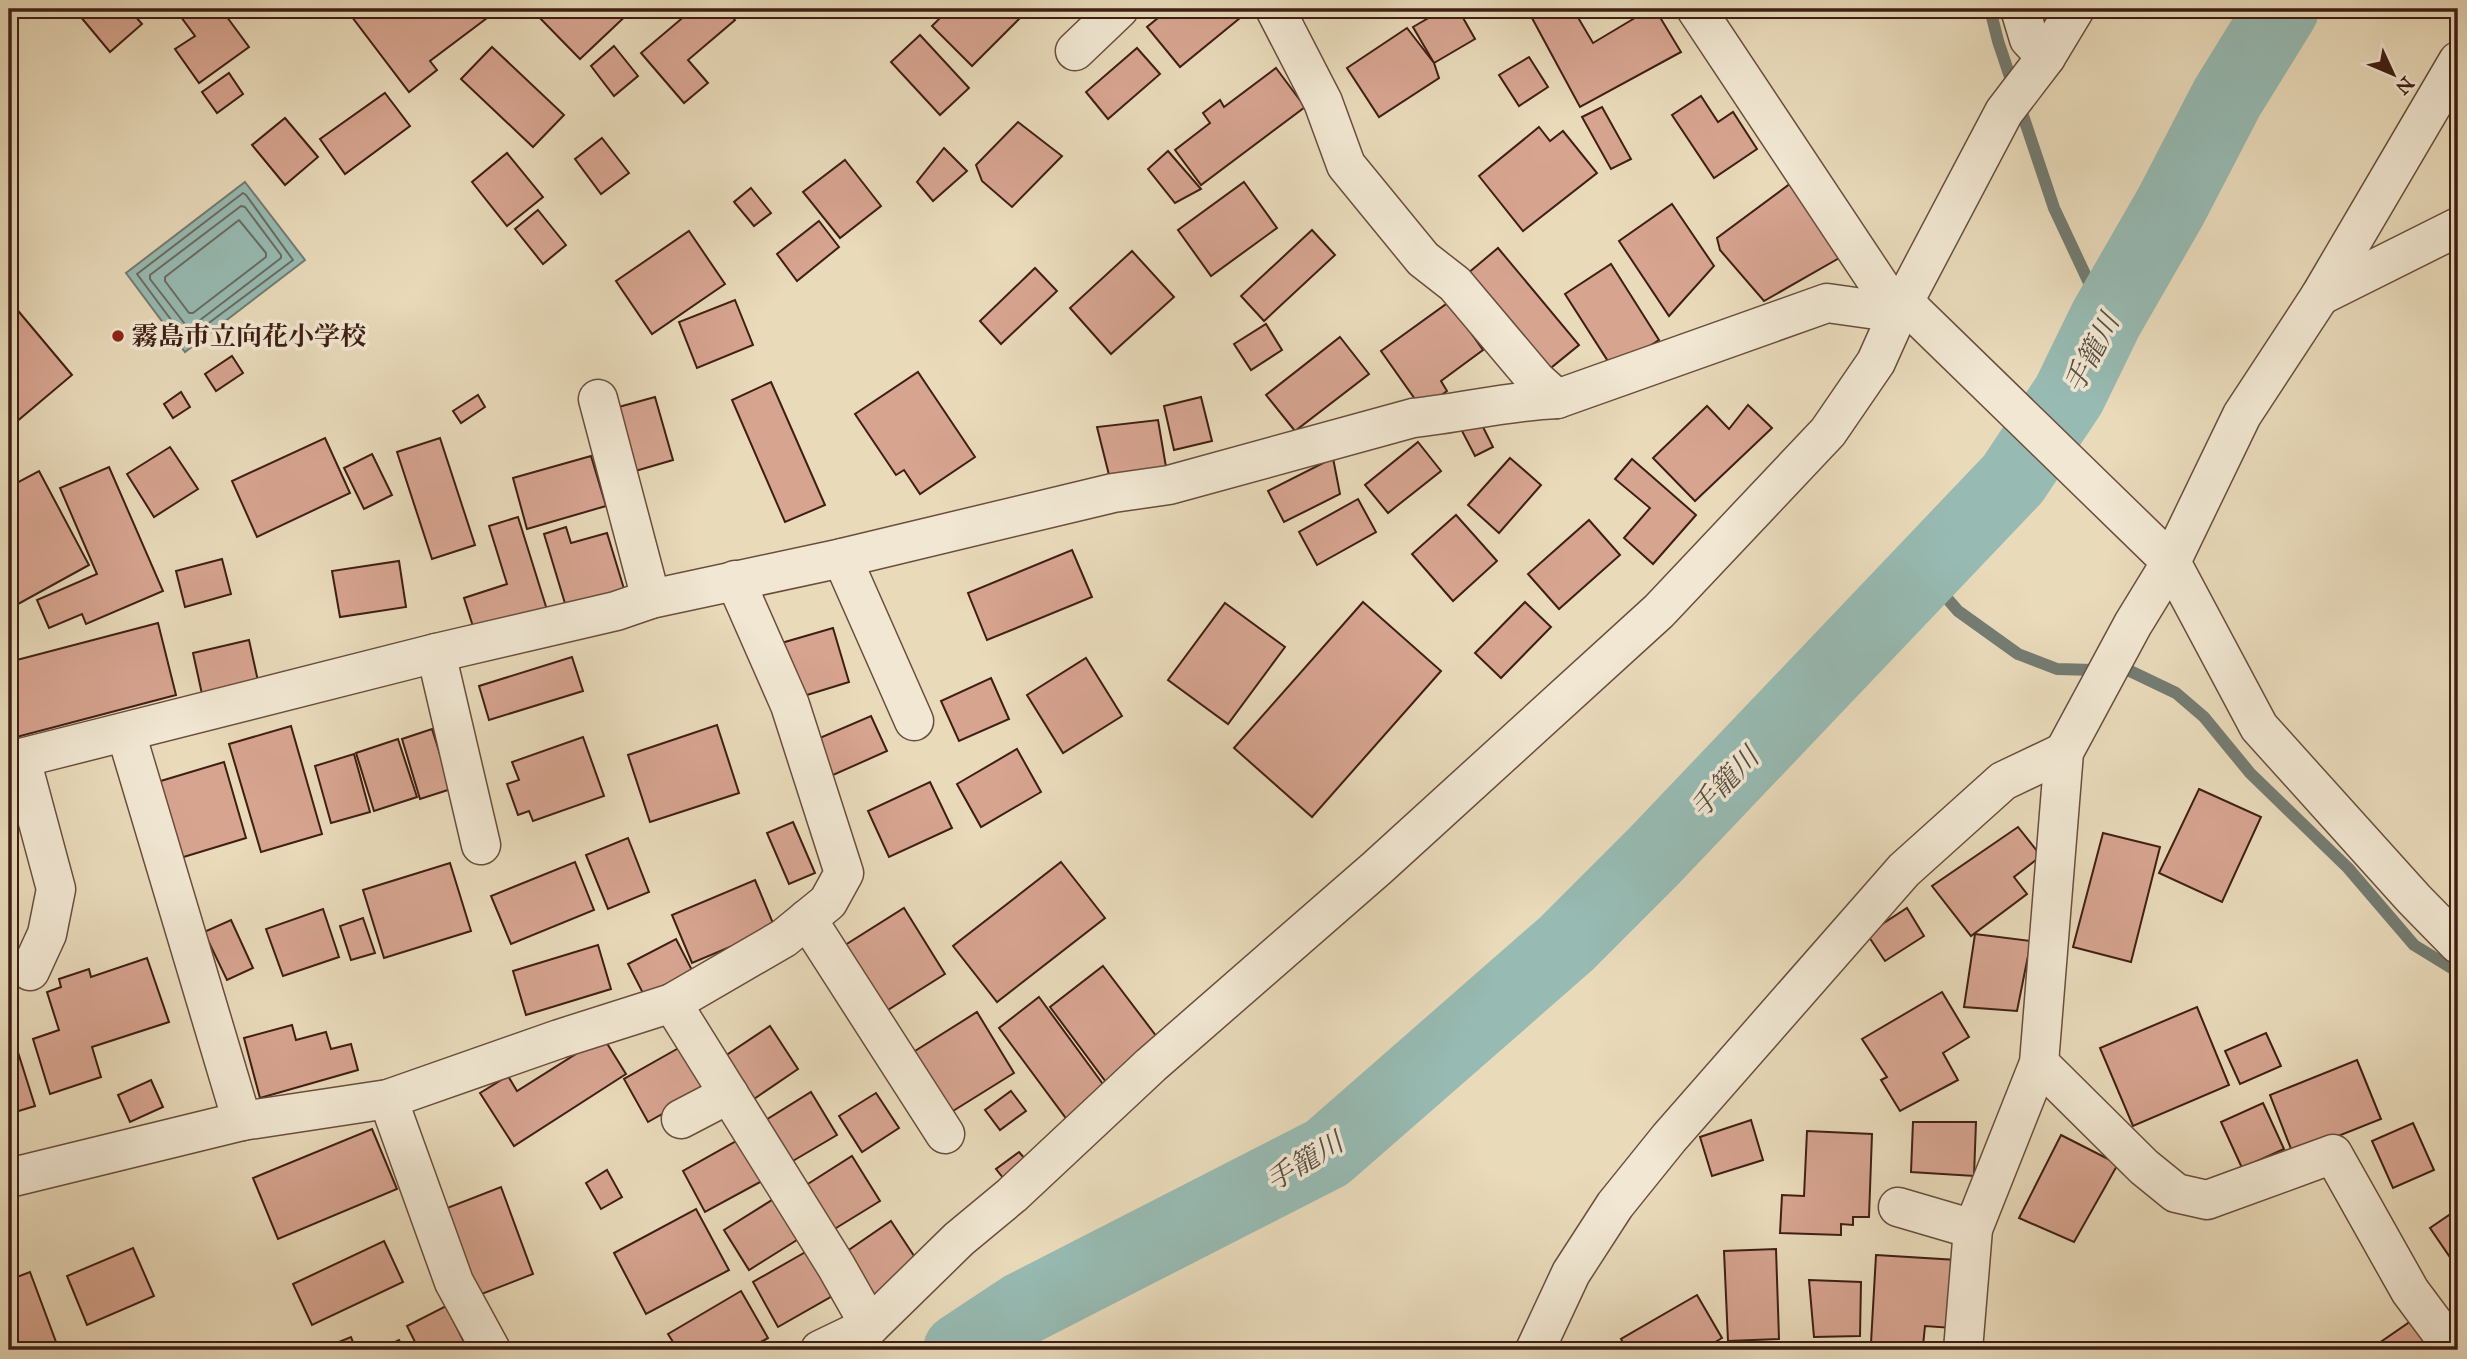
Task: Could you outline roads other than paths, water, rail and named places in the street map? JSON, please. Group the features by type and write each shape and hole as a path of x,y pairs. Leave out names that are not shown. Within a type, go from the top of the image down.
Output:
{"street":[{"path":"1075,51 1119,9"},
{"path":"1275,9 1323,102 1346,164 1423,259 1455,284 1536,380 1557,399"},
{"path":"1696,9 1906,312 2171,562 2259,727 2458,944"},
{"path":"2020,9 2038,67"},
{"path":"820,1350 870,1326 959,1239 1012,1195 1151,1065 1377,868 1659,611 1828,432 1906,312 2004,111 2038,67 2075,9"},
{"path":"1963,1350 1973,1229 2039,1063 2064,752 2133,624 2171,562 2242,415 2320,296 2458,61"},
{"path":"2320,296 2458,227"},
{"path":"30,971 47,934 56,890 15,760 436,653 616,611 651,599 842,558 1113,493 1169,485 1413,418 1446,415 1526,400 1557,399 1827,303 1906,312"},
{"path":"598,399 651,599"},
{"path":"842,558 914,720"},
{"path":"9,1178 242,1121 388,1099 672,1003 784,938 828,902 844,873 790,705 735,580"},
{"path":"436,653 481,845"},
{"path":"127,733 242,1121"},
{"path":"1535,1350 1571,1273 1615,1205 1669,1138 1904,870 2003,781 2064,752"},
{"path":"807,919 944,1134"},
{"path":"672,1003 836,1266 870,1326"},
{"path":"2039,1063 2144,1167 2176,1193 2207,1200 2333,1154 2410,1291 2454,1350"},
{"path":"681,1119 729,1094"},
{"path":"388,1099 454,1282 491,1350"},
{"path":"1898,1207 1973,1229"}],"water":[{"path":"245,182 305,260 185,352 126,273"}],"waterway":[{"path":"1990,9 1998,41 2054,208 2106,319"},
{"name":"手籠川","path":"960,1350 1022,1309 1327,1153 1566,944 1654,856 2013,479 2069,395 2106,319 2171,206 2227,98 2282,9"},
{"path":"1924,572 1958,611 2018,654 2057,669 2130,671 2176,693 2204,717 2250,773 2348,868 2414,945 2458,972"}],"place":[{"name":"霧島市立向花小学校","path":"118,336"}]}
